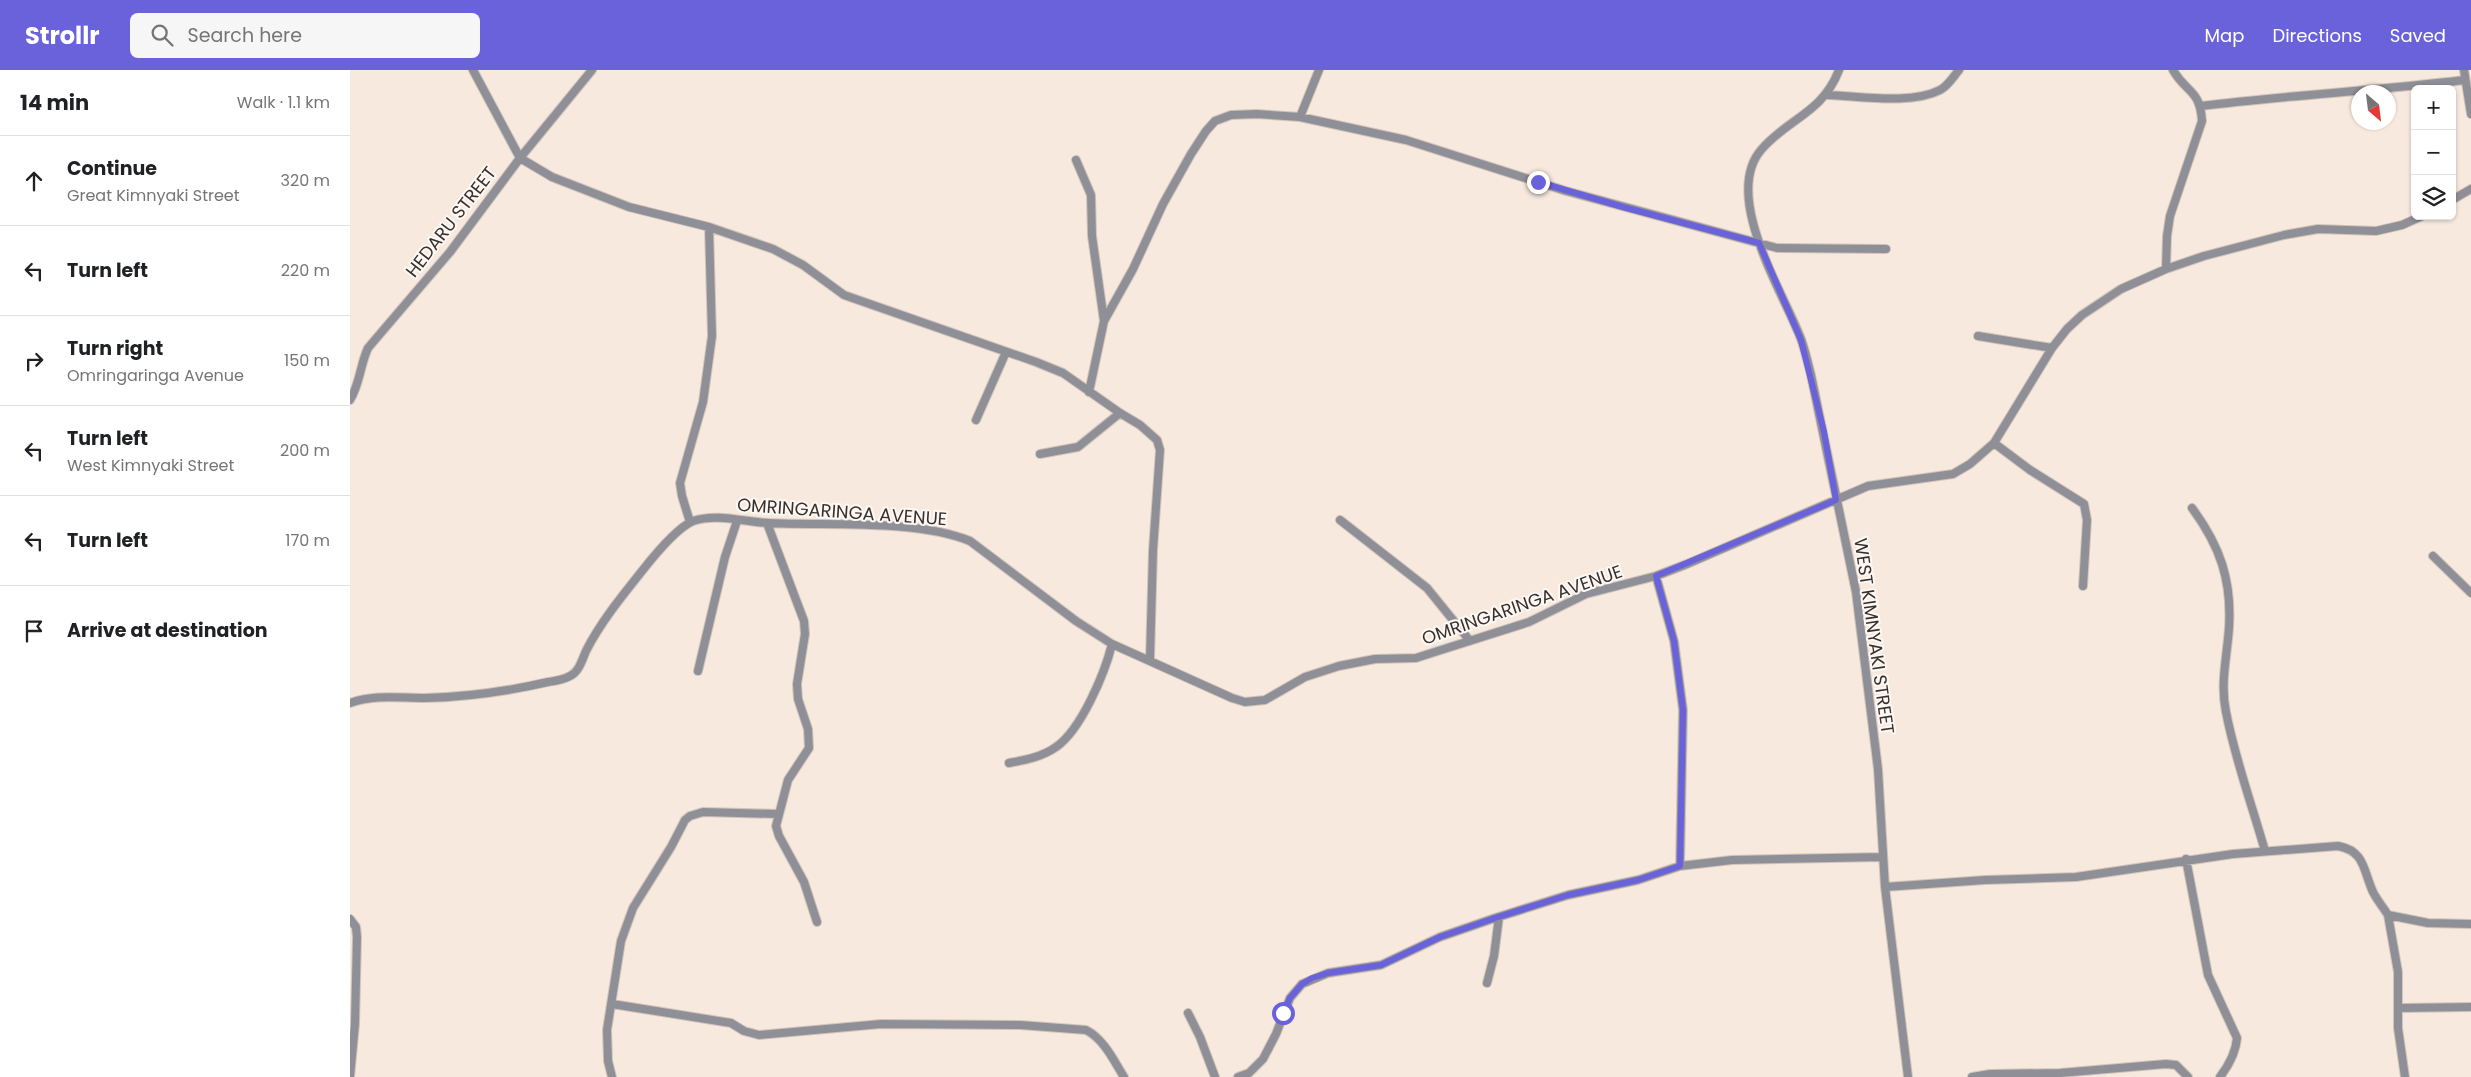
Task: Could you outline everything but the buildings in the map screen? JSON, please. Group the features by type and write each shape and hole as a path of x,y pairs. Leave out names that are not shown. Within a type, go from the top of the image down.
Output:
{"street":[{"path":"473,70 520,158 552,177 593,195 629,207 709,227 773,249 803,265 844,294 1063,373 1120,413 1140,424 1157,440 1160,450 1153,550 1150,659"},
{"name":"HEDARU STREET","path":"350,400 357,385 361,363 368,348 450,252 520,158 592,70"},
{"path":"1300,117 1319,70"},
{"name":"WEST KIMNYAKI STREET","path":"1839,70 1826,95 1816,106 1768,142 1755,156 1750,168 1750,203 1759,243 1801,340 1824,432 1836,500 1856,592 1878,769 1885,888 1908,1077"},
{"path":"1826,95 1903,98 1930,94 1942,89 1959,70"},
{"path":"2166,269 2170,216 2178,188 2199,135 2202,121 2201,106 2193,92 2173,70"},
{"path":"2464,70 2464,80 2471,114"},
{"path":"2201,106 2274,96 2403,88 2464,80"},
{"path":"1089,392 1104,321 1133,269 1163,204 1191,154 1215,121 1231,115 1257,114 1300,117 1406,140 1566,191 1789,250 1886,249"},
{"path":"1076,160 1091,195 1092,236 1104,321"},
{"path":"2456,198 2471,189"},
{"name":"OMRINGARINGA AVENUE","path":"690,522 700,519 717,519 767,523 879,526 938,531 956,535 970,541 1069,616 1112,644 1150,659 1232,698 1245,702 1256,702 1265,700 1305,678 1340,666 1375,659 1416,658 1529,622 1586,594 1656,576 1868,486 1885,482 1953,474 1970,464 1994,443 2052,348 2082,315 2121,289 2166,269 2213,254 2300,231 2318,229 2376,231 2402,225 2413,220"},
{"path":"350,703 379,697 424,698 528,687 570,677 577,670 591,642 643,570 666,544 690,522 680,483 703,402 712,336 709,227"},
{"path":"1978,336 2052,348"},
{"path":"976,420 1006,352"},
{"path":"1040,454 1078,446 1099,432 1120,413"},
{"path":"1994,443 2030,470 2084,504 2088,520 2082,586"},
{"path":"2192,508 2212,536 2223,563 2228,595 2228,629 2222,686 2226,712 2265,851"},
{"path":"1340,520 1426,588 1470,641"},
{"path":"698,671 725,556 737,521"},
{"path":"767,523 804,621 805,634 797,684 798,698 809,740 805,757 788,780 778,814 776,832 804,882 817,922"},
{"path":"2433,556 2471,593"},
{"path":"1656,576 1674,641 1683,710 1680,866"},
{"path":"1008,763 1044,754 1057,747 1066,737 1097,689 1112,644"},
{"path":"612,1077 607,1046 620,942 633,908 672,847 685,820 690,816 703,812 778,814"},
{"path":"1885,888 1985,880 2076,877 2186,859 2338,846 2350,848 2362,862 2374,894 2388,915 2398,972 2398,1028 2405,1077"},
{"path":"1238,1077 1250,1073 1262,1059 1276,1034 1290,998 1302,984 1328,973 1381,965 1440,937 1498,917 1568,895 1638,880 1680,866 1732,860 1883,858"},
{"path":"2186,859 2208,975 2237,1038 2234,1054 2220,1077"},
{"path":"2388,915 2428,923 2471,924"},
{"path":"1487,983 1494,956 1498,917"},
{"path":"350,919 356,927 357,937 355,1024 350,1077"},
{"path":"612,1004 731,1022 744,1031 759,1035 882,1024 1020,1025 1086,1030 1095,1035 1102,1043 1124,1077"},
{"path":"2399,1008 2471,1007"},
{"path":"1188,1014 1200,1037 1215,1077"},
{"path":"1972,1077 1990,1074 2060,1073 2166,1064 2176,1066 2188,1077"}],"route":[{"path":"1283,1013 1290,998 1302,984 1312,978 1328,973 1381,965 1440,937 1495,918 1568,895 1638,880 1680,866 1683,710 1674,641 1656,576 1836,500 1824,432 1801,340 1759,243 1538,182"}]}
